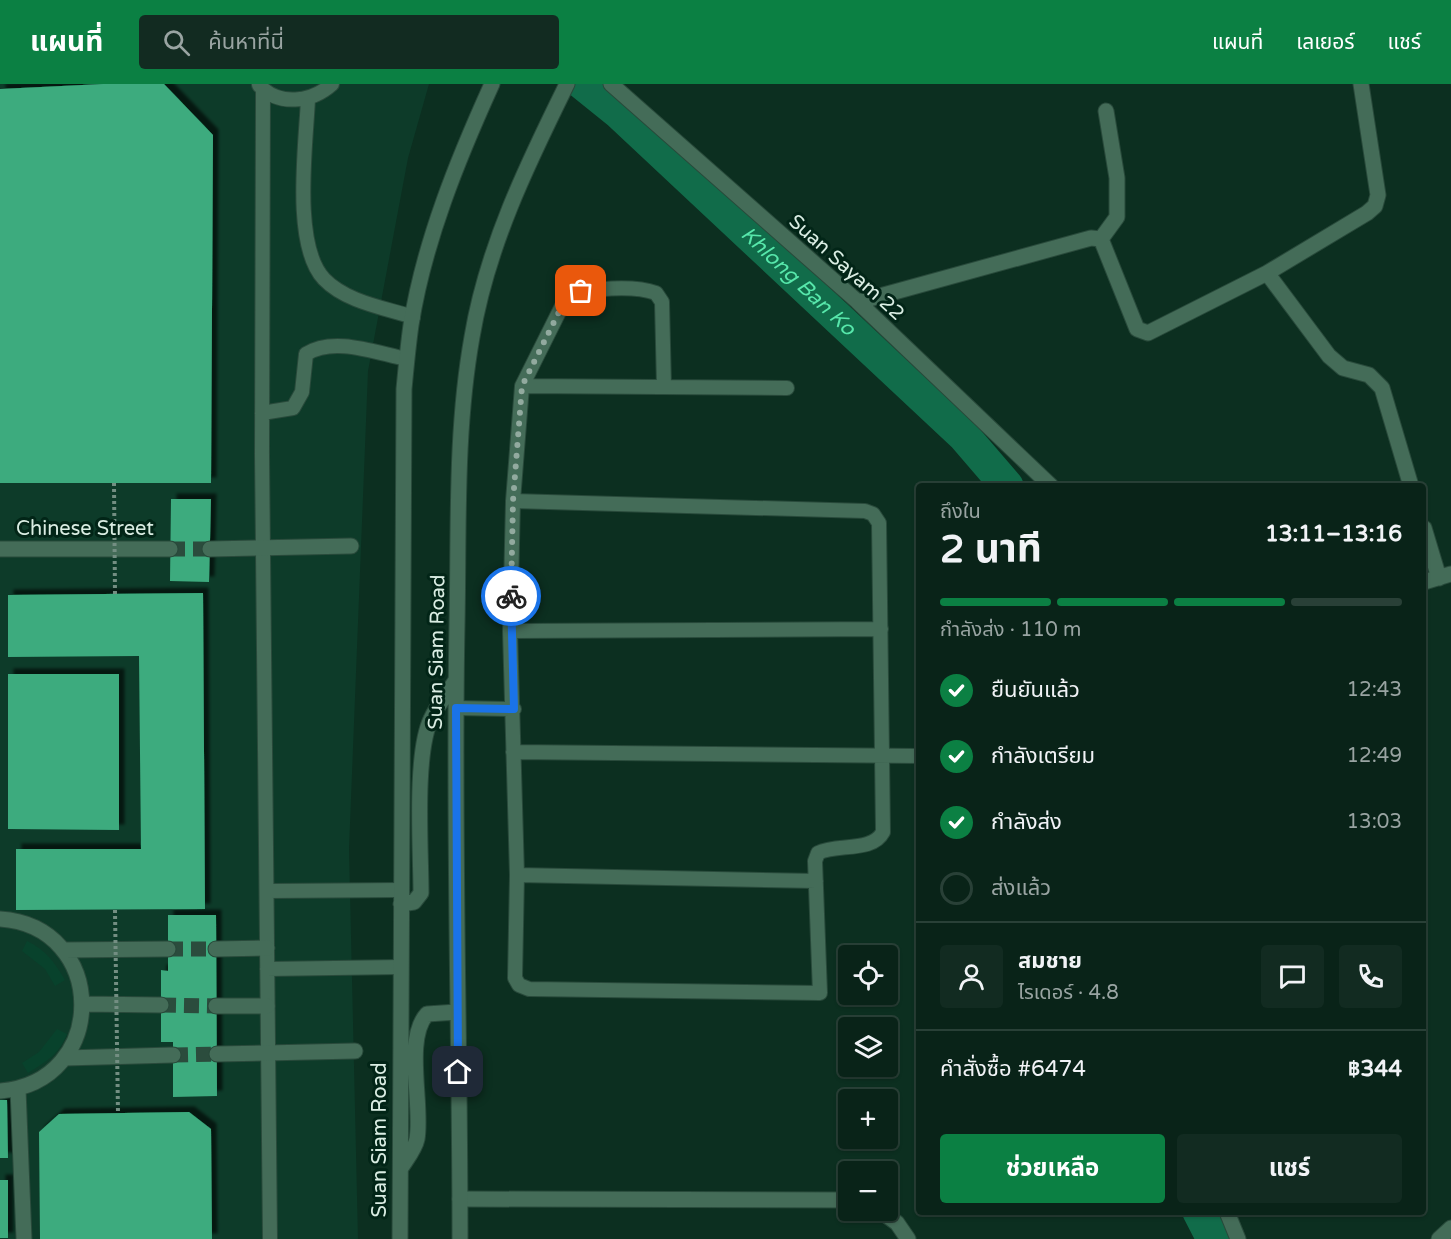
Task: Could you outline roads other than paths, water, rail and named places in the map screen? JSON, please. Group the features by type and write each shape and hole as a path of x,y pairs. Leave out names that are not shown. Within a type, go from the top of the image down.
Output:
{"street":[{"name":"Suan Siam Road","path":"400,1239 404,389 413,317 431,242 459,157 492,84"},
{"name":"Suan Siam Road","path":"460,1239 456,680 460,424 472,336 492,253 531,158 567,84"},
{"name":"Suan Sayam 22","path":"611,84 858,302 1048,483"},
{"path":"1101,239 1140,332 1148,333 1267,273 1375,206 1378,195 1361,84"},
{"path":"1101,239 1117,217 1117,178 1106,111"},
{"path":"858,302 1091,238 1101,239"},
{"path":"1267,273 1329,356 1343,368 1369,375 1382,388 1410,483"},
{"path":"1426,535 1438,578"},
{"path":"210,549 351,546"},
{"name":"Chinese Street","path":"0,549 170,549"},
{"path":"401,897 414,902 421,893 421,781 425,743 430,720 456,680"},
{"path":"0,919 16,920 42,931 64,950 78,975 83,1004 79,1032 65,1058 45,1078 18,1089 0,1091"},
{"path":"216,949 267,948"},
{"path":"64,950 168,949"},
{"path":"83,1004 161,1005"},
{"path":"216,1006 267,1006"},
{"path":"400,1171 417,1140 416,1060 419,1022 427,1014 457,1012"},
{"path":"217,1054 355,1051"},
{"path":"65,1058 173,1055"},
{"path":"18,1089 24,1239"},
{"path":"460,1199 838,1200"},
{"path":"1228,1215 1239,1239"},
{"path":"894,1221 908,1239"},
{"path":"1439,1239 1451,1228"}],"lane":[{"path":"260,87 277,97 292,100 308,99 323,93 332,84"},
{"path":"260,87 270,1239"},
{"path":"308,99 304,194 308,250 324,279 350,297 413,317"},
{"path":"513,501 865,511 873,514 879,523 884,756 883,832 880,839 872,844 827,848 818,852 816,881 820,993 529,989 519,985 515,978 517,875 510,631 513,501 522,386 567,296 581,291 646,289 656,293 662,302 664,387"},
{"path":"262,413 293,408 302,392 306,354 318,346 349,347 407,359"},
{"path":"522,386 787,388"},
{"path":"510,631 881,629"},
{"path":"456,708 514,709"},
{"path":"513,752 916,756"},
{"path":"517,875 816,881"},
{"path":"267,891 401,897"},
{"path":"267,969 401,967"}],"waterway":[{"name":"Khlong Ban Ko","path":"583,84 619,113 964,436 1004,483"},
{"name":"Khlong Ban Ko","path":"1201,1215 1213,1239"}],"tunnel":[{"path":"170,549 210,549"},
{"path":"168,949 216,949"},
{"path":"161,1005 216,1006"},
{"path":"173,1055 217,1054"}]}
